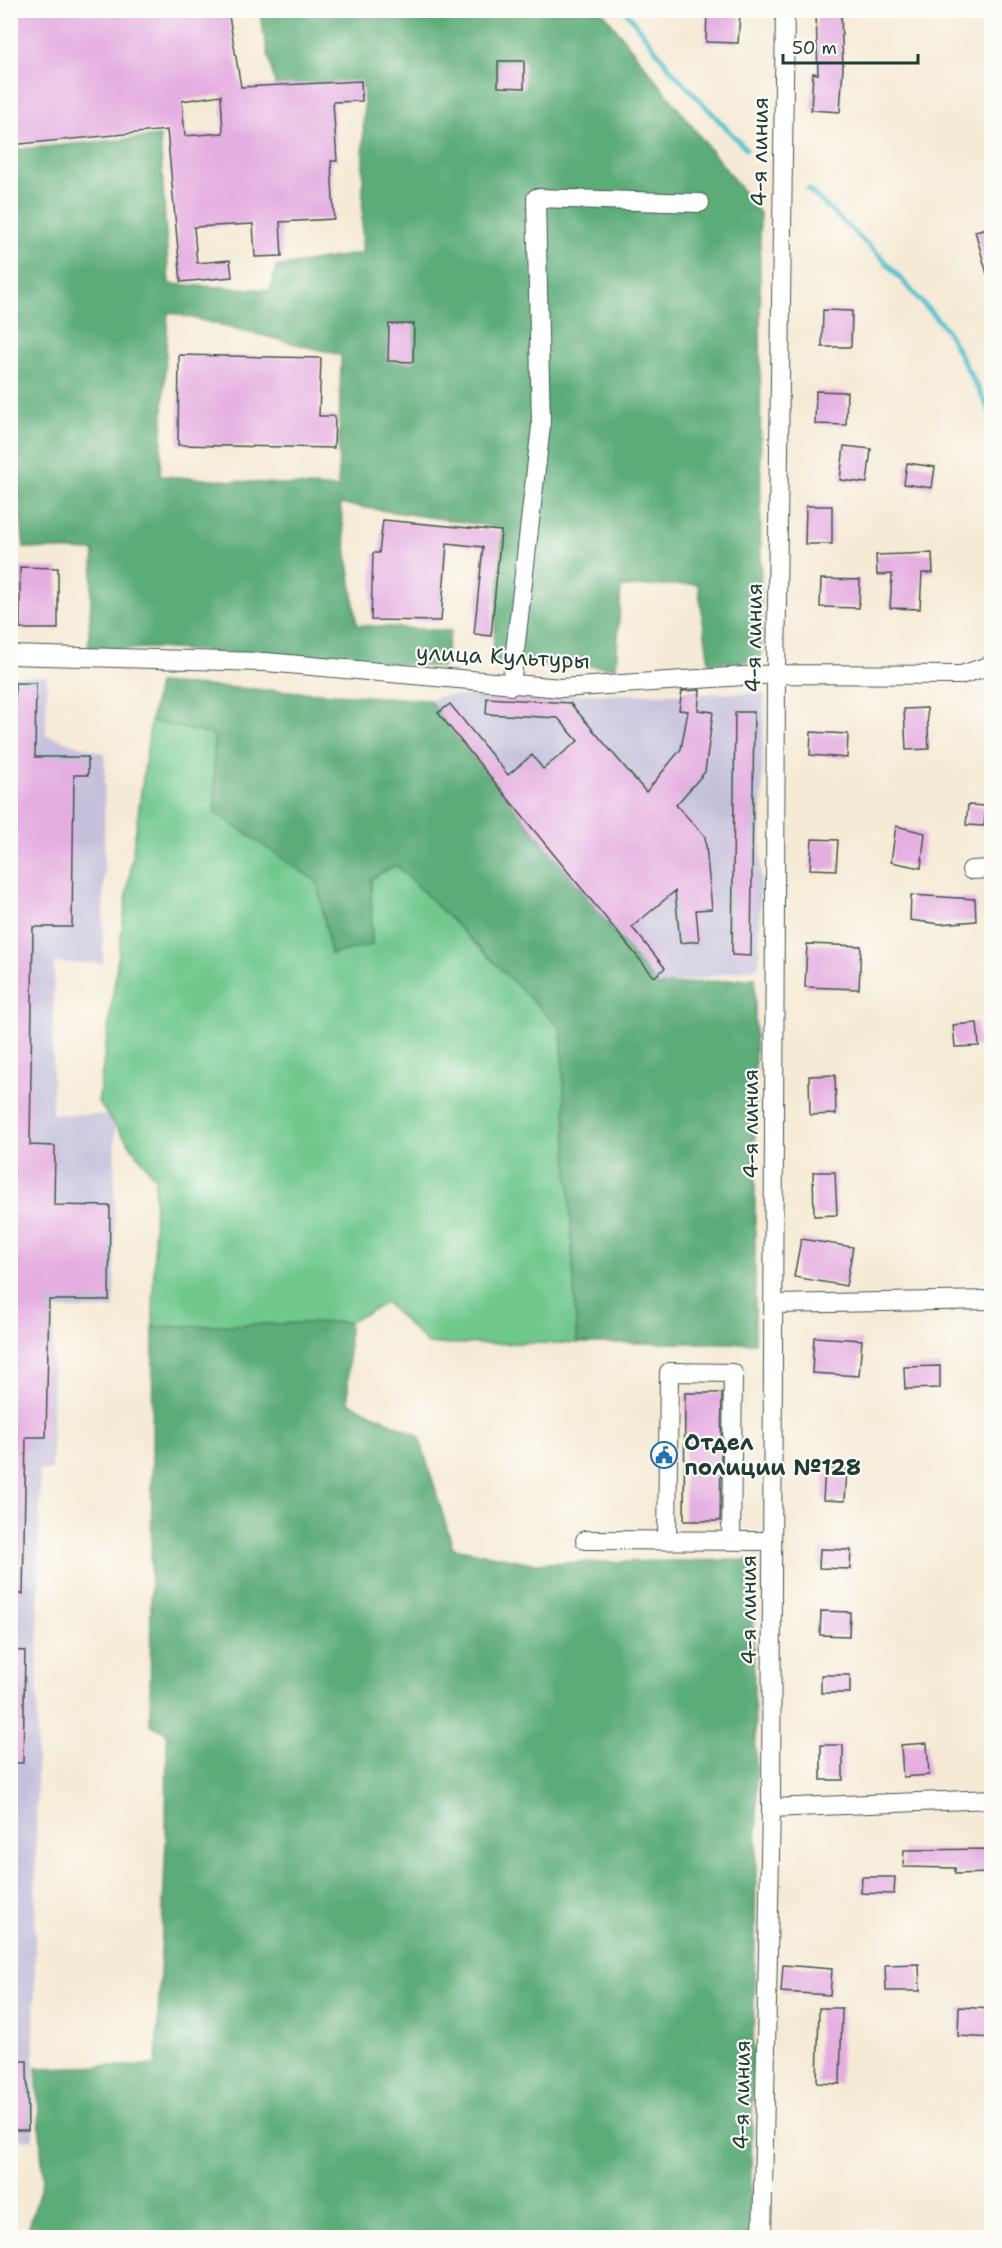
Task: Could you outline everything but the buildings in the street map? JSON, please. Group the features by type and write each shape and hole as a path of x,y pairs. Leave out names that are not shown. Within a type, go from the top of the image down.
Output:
{"street":[{"name":"4-я линия","path":"762,2238 771,1808 776,674 785,10"},
{"path":"511,686 541,426 536,198 700,203"},
{"name":"улица Культуры","path":"10,655 266,662 511,686 561,688 776,674 961,675 992,665"},
{"path":"970,870 992,869"},
{"path":"774,1304 992,1300"},
{"path":"668,1540 669,1372 680,1372 733,1373 731,1541"},
{"path":"585,1540 772,1542"},
{"path":"771,1808 992,1799"}],"shaded area":[{"path":"10,676 47,676 46,735 105,754 103,963 54,963 52,1114 115,1115 114,1309 53,1309 52,1470 40,1471 33,2139 11,2139"},
{"path":"764,693 759,967 657,986 429,700 441,696"}],"green space":[{"path":"259,11 602,11 760,213 761,661 709,663 698,584 621,587 616,667 492,664 503,528 340,504 357,625 451,631 442,667 156,648 88,650 94,551 24,548 10,413 10,150 160,136 169,284 271,290 276,267 362,253 364,87 275,85","holes":["168,312 341,355 338,488 160,476"]},
{"path":"158,683 429,700 657,986 755,978 755,1343 577,1343 561,1029 396,865 371,879 372,945 331,954 317,882 215,812 214,735 151,721"},
{"path":"151,721 214,735 215,812 317,882 331,954 372,945 371,879 396,865 561,1029 577,1343 428,1344 386,1303 349,1322 153,1327 155,1178 98,1102"},
{"path":"349,1322 348,1402 419,1436 453,1548 533,1563 751,1560 757,1808 750,2237 26,2237 43,2179 36,2068 156,2065 166,1839 167,1733 150,1724 153,1327"}],"waterway":[{"path":"625,10 672,71 746,149"},
{"path":"808,189 882,258 946,329 992,415"}],"place":[{"name":"Отдел полиции №128","path":"664,1455"}]}
